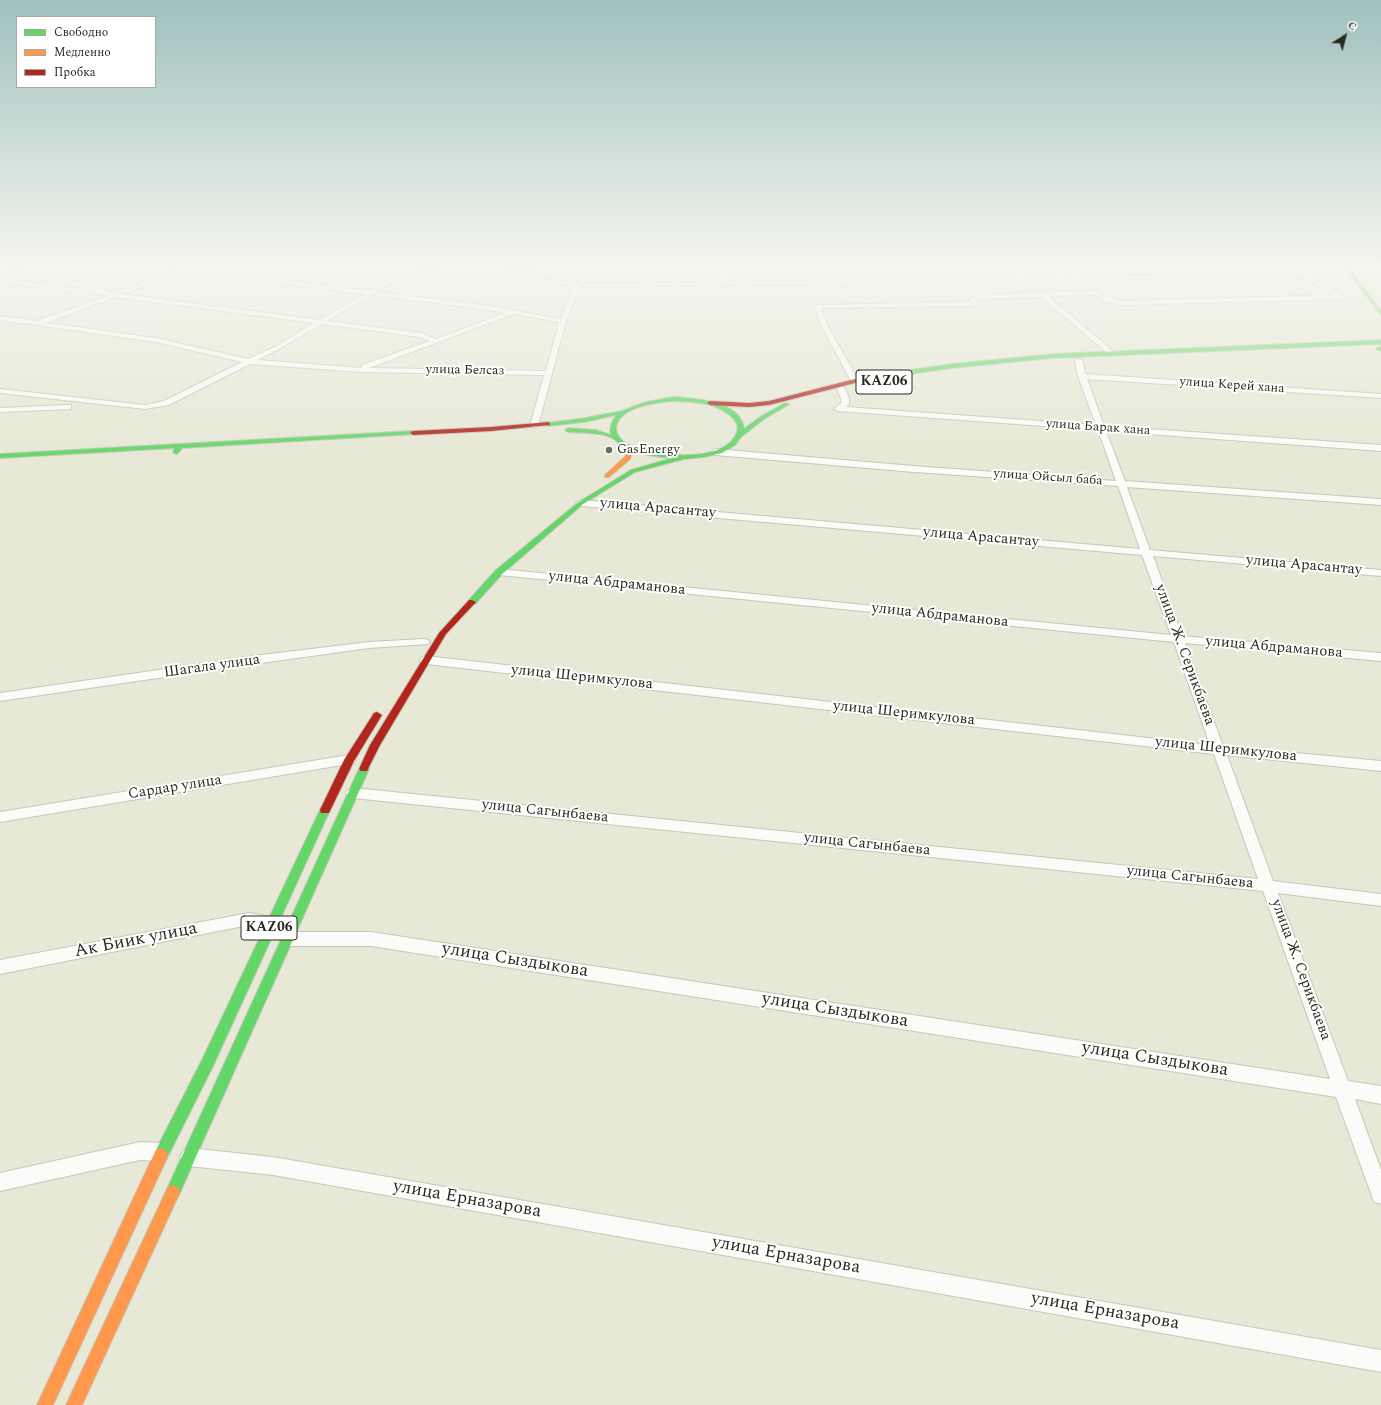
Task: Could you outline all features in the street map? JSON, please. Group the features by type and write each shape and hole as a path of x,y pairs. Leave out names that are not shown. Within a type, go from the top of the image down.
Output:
{"main road":[{"path":"1362,343 1381,335"},
{"name":"KАZ06","path":"624,412 643,404 673,399 749,405 770,403 893,374 952,366 1053,356 1362,343 1381,347"},
{"name":"KАZ06","path":"421,657 495,570 581,502 633,472 681,458 715,452 731,444 762,418 788,404 841,390 927,374 992,367 1381,347"},
{"name":"KАZ06","path":"710,403 725,409 736,416 742,426 740,435"},
{"path":"0,463 178,448 534,426 585,420 624,412"},
{"path":"616,438 613,429 616,420 624,412"},
{"path":"0,456 474,437 554,430 596,432 616,438"},
{"name":"KАZ06","path":"616,438 630,449 656,456 681,458"},
{"path":"567,502 622,465 628,458 630,449"},
{"name":"KАZ06","path":"495,570 501,558"},
{"name":"KАZ06","path":"74,1405 190,1157 353,793 421,657 426,639"},
{"name":"KАZ06","path":"45,1405 162,1152 208,1062 272,922 349,760 382,707"}],"street":[{"name":"улица Белсаз","path":"79,330 156,340 250,362 360,370 550,373"},
{"path":"0,391 145,407 166,403 250,362 308,330"},
{"path":"380,330 421,335 436,341"},
{"path":"360,370 467,330"},
{"path":"534,426 550,373 561,330"},
{"path":"826,330 855,382"},
{"path":"1083,330 1111,354"},
{"name":"улица Ж. Серикбаева","path":"1079,362 1082,376 1381,1195"},
{"name":"улица Керей хана","path":"1082,376 1381,396"},
{"name":"улица Барак хана","path":"841,390 845,398 845,404 838,409 1381,448"},
{"path":"0,410 68,407"},
{"name":"улица Ойсыл баба","path":"715,452 906,468 1381,502"},
{"name":"улица Арасантау","path":"581,502 1147,553 1381,572"},
{"name":"улица Абдраманова","path":"495,570 1178,640 1381,657"},
{"name":"Шагала улица","path":"0,697 261,659 426,639"},
{"name":"улица Шеримкулова","path":"421,657 1219,750 1381,766"},
{"name":"Сардар улица","path":"0,817 349,760"},
{"name":"улица Сагынбаева","path":"353,793 1268,886 1381,900"},
{"name":"Ак Биик улица","path":"0,967 249,919 272,922"},
{"name":"улица Сыздыкова","path":"288,939 371,939 1381,1095"},
{"name":"улица Ерназарова","path":"0,1182 140,1151 162,1152 190,1157 273,1166 1381,1361"}],"traffic: fast":[{"path":"882,376 952,366 1053,356 1381,342"},
{"path":"673,399 708,402 724,408 739,422 741,427 740,433 733,444 720,451 686,457 667,456 634,449 621,443 615,436 613,432 614,422 619,415 627,410 646,403 673,399"},
{"path":"740,435 762,418 787,404"},
{"path":"548,424 585,420 624,412"},
{"path":"568,430 596,432 616,438"},
{"path":"0,456 413,433"},
{"path":"176,452 180,445"},
{"path":"472,602 499,572 581,503 633,471 681,458"},
{"path":"173,1192 364,769"},
{"path":"161,1155 208,1062 325,810"}],"traffic: slow":[{"path":"607,476 628,458 630,449"},
{"path":"45,1405 161,1155"},
{"path":"74,1405 173,1192"}],"traffic: jam":[{"path":"710,403 749,405 769,403 855,381 882,376"},
{"path":"413,433 548,424"},
{"path":"364,769 375,745 443,633 472,602"},
{"path":"325,810 349,760 377,715"}],"place":[{"name":"GasEnergy","path":"609,450"}]}
